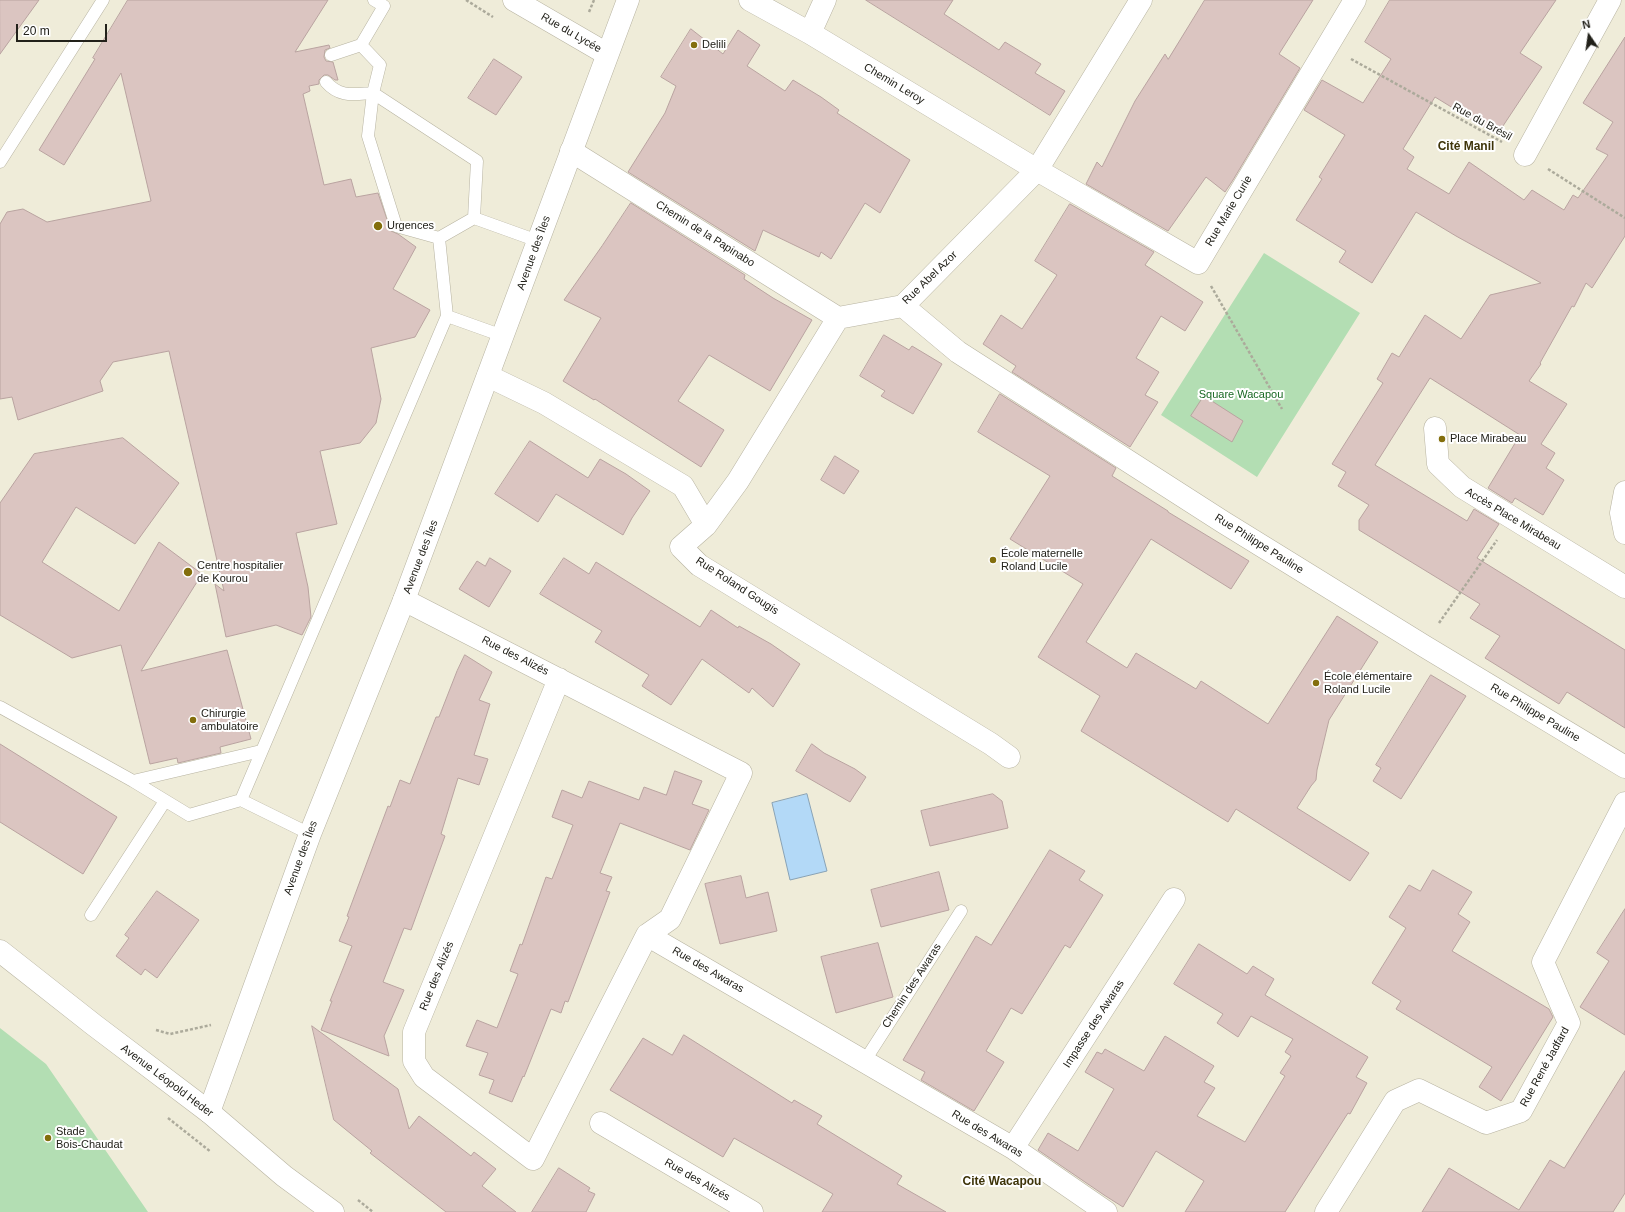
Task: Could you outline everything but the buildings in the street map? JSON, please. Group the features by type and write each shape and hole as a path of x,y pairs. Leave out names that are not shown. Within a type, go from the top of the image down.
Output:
{"street":[{"name":"Rue du Lycée","path":"514,0 607,54"},
{"name":"Avenue des Îles","path":"209,1112 310,834 404,600 628,0"},
{"name":"Chemin Leroy","path":"750,0 810,32 1037,170"},
{"path":"810,32 825,0"},
{"name":"Rue Abel Azor","path":"838,318 903,306 1037,170 1141,0"},
{"name":"Rue Marie Curie","path":"1198,263 1355,0"},
{"path":"1525,155 1610,0"},
{"name":"Chemin de la Papinabo","path":"571,151 838,318"},
{"path":"1037,170 1198,263"},
{"name":"Rue Philippe Pauline","path":"903,306 958,352 1223,522 1424,646 1625,767"},
{"path":"488,376 544,403 683,486 706,525 738,481 838,318"},
{"name":"Accès Place Mirabeau","path":"1435,428 1438,464 1462,487 1625,587"},
{"path":"1625,492 1621,512 1625,533"},
{"name":"Rue Roland Gougis","path":"706,525 681,547 699,565 991,744 1009,757"},
{"name":"Rue des Alizés","path":"404,600 559,679 414,1032 414,1061 424,1077 533,1159 647,935"},
{"path":"559,679 741,773 670,919 647,935"},
{"name":"Rue René Jadfard","path":"1326,1212 1395,1101 1419,1090 1486,1123 1520,1111 1569,1023 1542,962 1625,803"},
{"name":"Impasse des Awaras","path":"1013,1148 1174,899"},
{"name":"Rue des Awaras","path":"647,935 1013,1148 1106,1212"},
{"name":"Avenue Léopold Heder","path":"0,951 94,1025 209,1112 284,1176 333,1212"},
{"name":"Rue des Alizés","path":"601,1123 752,1212"}],"lane":[{"path":"0,162 103,0"},
{"path":"331,55 361,45 384,6 374,0"},
{"path":"361,45 380,66 373,93 368,136 396,226 439,238 474,218 538,241"},
{"path":"326,82 333,90 347,94 373,93 477,161 474,218"},
{"path":"241,800 447,316 439,238"},
{"path":"447,316 503,336"},
{"path":"0,707 132,781 189,815 241,800 310,834"},
{"path":"132,781 261,751"},
{"path":"91,915 165,801"},
{"name":"Chemin des Awaras","path":"864,1062 961,911"}],"path":[{"path":"589,13 594,0"},
{"name":"Rue du Brésil","path":"1327,46 1525,155 1625,218"},
{"path":"1198,263 1282,409"},
{"path":"1424,646 1512,518"},
{"path":"355,1198 373,1212"}],"green space":[{"name":"Square Wacapou","path":"1264,253 1360,313 1257,477 1161,415"},
{"name":"Stade Bois-Chaudat","path":"0,1028 46,1064 148,1212 0,1212"}],"water":[{"path":"807,794 827,871 790,880 772,803"}],"place":[{"name":"Delili","path":"694,45"},
{"name":"Urgences","path":"378,226"},
{"name":"Place Mirabeau","path":"1442,439"},
{"name":"École maternelle Roland Lucile","path":"993,560"},
{"name":"Centre hospitalier de Kourou","path":"188,572"},
{"name":"École élémentaire Roland Lucile","path":"1316,683"},
{"name":"Chirurgie ambulatoire","path":"193,720"},
{"name":"Stade Bois-Chaudat","path":"48,1138"}],"district":[{"name":"Cité Manil","path":"1466,147"},
{"name":"Cité Wacapou","path":"1002,1182"}]}
